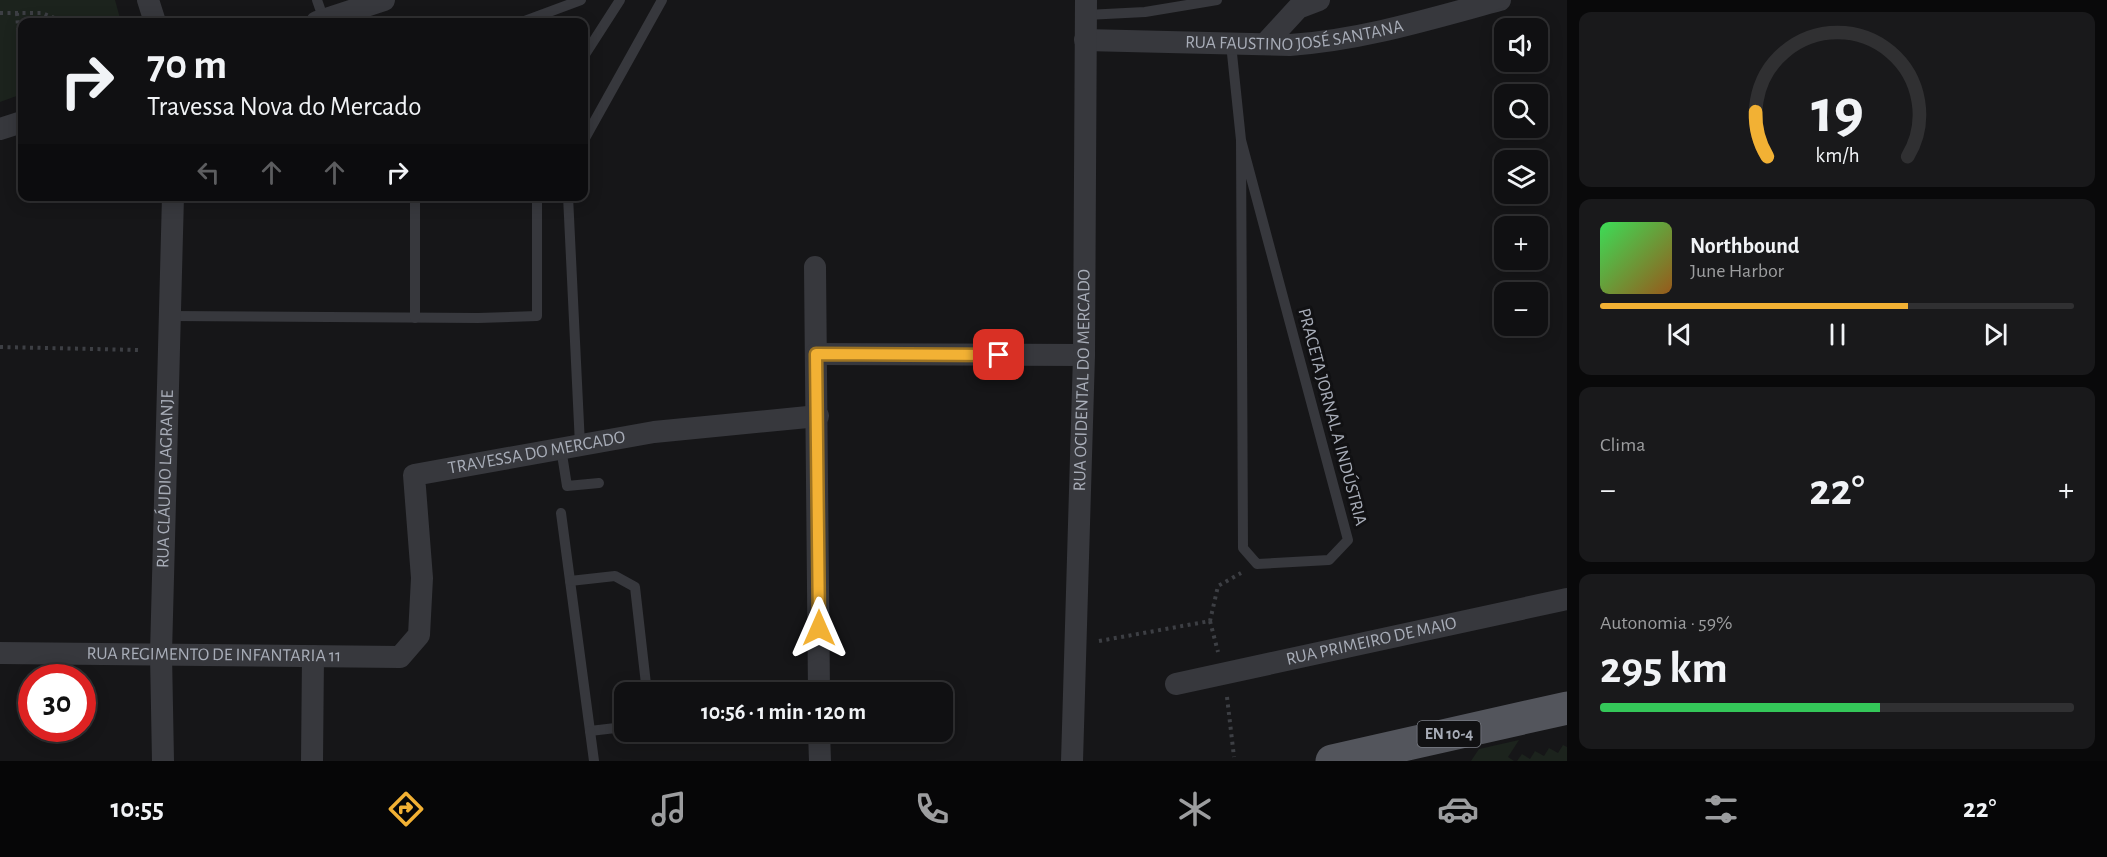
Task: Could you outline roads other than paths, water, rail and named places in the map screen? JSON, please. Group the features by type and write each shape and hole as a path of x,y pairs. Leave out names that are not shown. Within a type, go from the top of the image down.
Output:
{"main road":[{"name":"EN 10-4","path":"1332,761 1567,708"}],"street":[{"path":"148,0 154,18"},
{"path":"319,14 384,0"},
{"path":"1265,44 1298,8 1320,0"},
{"name":"RUA FAUSTINO JOSÉ SANTANA","path":"1085,40 1290,45 1348,39 1500,0"},
{"name":"RUA OCIDENTAL DO MERCADO","path":"1072,761 1084,355 1086,8"},
{"path":"0,129 18,123"},
{"name":"RUA CLÁUDIO LAGRANJE","path":"163,761 161,654 172,201"},
{"path":"815,267 819,682"},
{"path":"816,354 1084,355"},
{"name":"TRAVESSA DO MERCADO","path":"420,635 422,578 414,475 654,432 818,416"},
{"name":"RUA PRIMEIRO DE MAIO","path":"1176,684 1567,599"},
{"name":"RUA REGIMENTO DE INFANTARIA 11","path":"0,652 400,657 420,635"},
{"path":"312,761 313,656"},
{"path":"819,742 820,761"}],"lane":[{"path":"533,18 581,0"},
{"path":"588,50 620,0"},
{"path":"588,133 662,0"},
{"path":"1086,8 1145,12 1217,0"},
{"name":"PRACETA JORNAL A INDÚSTRIA","path":"1231,44 1241,140 1243,548 1257,564 1329,560 1348,540 1241,140"},
{"path":"415,201 415,318"},
{"path":"170,316 415,318 537,316 537,201"},
{"path":"568,201 571,446 567,486 599,483"},
{"path":"561,513 594,761"},
{"path":"570,580 615,576 635,587 646,682"},
{"path":"590,731 614,728"}]}
